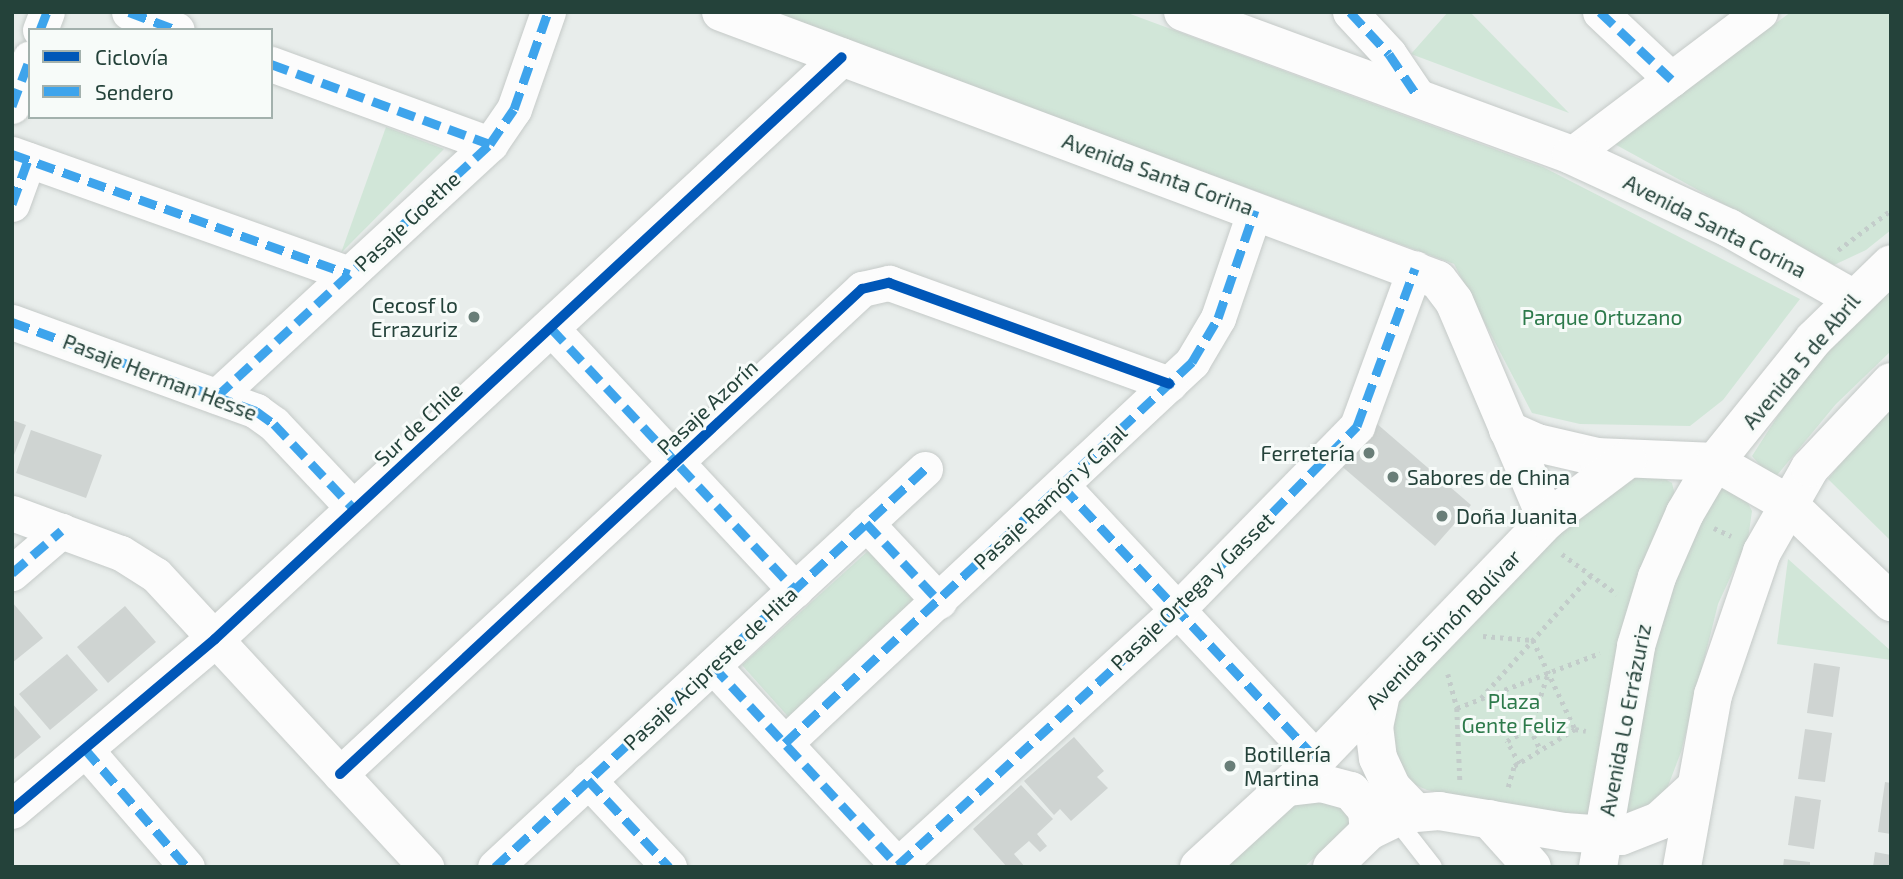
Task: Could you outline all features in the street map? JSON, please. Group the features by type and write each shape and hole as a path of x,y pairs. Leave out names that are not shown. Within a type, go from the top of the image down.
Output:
{"main road":[{"name":"Avenida Santa Corina","path":"721,12 1415,268 1449,290 1550,533"},
{"name":"Avenida Santa Corina","path":"1183,12 1571,155 1729,228 1852,298"},
{"name":"Sur de Chile","path":"12,810 215,639 842,57"},
{"name":"Avenida 5 de Abril","path":"1715,462 1803,352 1852,298 1891,264"},
{"path":"1682,867 1713,695 1739,610 1787,503 1810,468 1853,417 1891,382"},
{"path":"1508,430 1566,452 1628,459 1715,462 1787,503 1891,603"},
{"name":"Avenida Simón Bolívar","path":"1199,867 1289,787 1381,694 1628,459"},
{"name":"Avenida Lo Errázuriz","path":"1600,852 1636,646 1653,588 1685,513 1715,462"},
{"path":"1381,694 1374,726 1378,758 1392,788 1392,820"},
{"path":"1289,787 1321,783 1351,791 1367,810 1392,820 1496,810 1600,852 1621,836 1659,821 1695,789"},
{"path":"1496,810 1532,867"},
{"path":"1332,867 1392,820"}],"street":[{"path":"129,12 172,28"},
{"name":"Pasaje Goethe","path":"217,396 490,144 513,109 548,12"},
{"path":"1350,12 1389,54 1418,97"},
{"path":"1600,12 1671,79"},
{"path":"1571,155 1760,12"},
{"path":"12,106 28,63"},
{"path":"273,65 490,144"},
{"path":"12,204 20,157 349,274"},
{"name":"Pasaje Ramón y Cajal","path":"785,743 1063,487 1192,362 1212,333 1255,210"},
{"name":"Pasaje Ortega y Gasset","path":"898,866 1178,610 1357,426 1415,268"},
{"name":"Pasaje Azorín","path":"340,774 862,289 876,284 889,284 1169,384"},
{"name":"Pasaje Herman Hesse","path":"12,322 217,396 266,417 355,510"},
{"path":"551,328 795,590"},
{"name":"Pasaje Acipreste de Hita","path":"495,867 925,469"},
{"path":"1063,487 1317,759"},
{"path":"12,513 140,562 215,639 425,867"},
{"path":"866,523 939,601"},
{"path":"12,573 61,531"},
{"path":"713,666 898,866"},
{"path":"85,749 187,867"},
{"path":"588,780 668,867"}],"lane":[{"path":"1392,820 1433,867"}],"path":[{"path":"1808,273 1891,210"},
{"path":"1550,533 1591,575 1627,602"},
{"path":"1480,699 1591,575"},
{"path":"1469,634 1533,640"},
{"path":"1533,640 1575,729"},
{"path":"1457,708 1604,651"},
{"path":"1444,660 1457,708 1460,792"},
{"path":"1519,764 1507,741 1530,728 1549,672"},
{"path":"1530,728 1541,751"},
{"path":"1496,810 1519,764 1575,729 1598,733"}],"green space":[{"name":"Parque Ortuzano","path":"770,12 1125,12 1543,167 1800,299 1723,400 1690,426 1580,424 1532,413 1454,264"},
{"path":"1448,12 1470,12 1569,113 1411,54"},
{"path":"1791,12 1891,12 1891,230 1866,250 1834,265 1611,142"},
{"path":"386,127 444,149 341,253"},
{"path":"1891,274 1891,351 1836,404 1773,480 1752,456 1843,315"},
{"path":"1891,402 1891,541 1828,479"},
{"name":"Plaza Gente Feliz","path":"1656,474 1672,483 1676,499 1587,823 1427,790 1402,779 1386,752 1389,712 1593,495 1620,479"},
{"path":"1726,487 1745,497 1752,511 1748,539 1718,604 1681,752 1665,794 1638,814 1624,813 1656,620 1714,492"},
{"path":"879,541 929,597 792,721 742,665"},
{"path":"1788,559 1891,651 1891,660 1777,644"},
{"path":"1302,801 1344,803 1354,822 1304,867 1218,867 1278,813"}],"building":[{"path":"12,420 26,425 12,460"},
{"path":"1376,423 1471,505 1435,546 1339,464"},
{"path":"31,430 102,455 86,498 16,473"},
{"path":"12,602 43,638 12,663"},
{"path":"125,606 156,642 108,683 77,647"},
{"path":"67,654 98,690 50,730 19,694"},
{"path":"1814,663 1840,667 1833,717 1807,713"},
{"path":"12,703 41,737 12,761"},
{"path":"1805,729 1832,733 1825,782 1798,779"},
{"path":"1074,737 1104,771 1097,777 1108,788 1071,821 1060,809 1054,815 1024,781"},
{"path":"1885,782 1891,783 1891,834 1878,832"},
{"path":"1021,785 1053,819 1037,834 1047,846 1040,852 1029,841 1014,854 1025,867 1007,867 973,829"},
{"path":"1795,796 1821,800 1814,849 1788,845"},
{"path":"1875,852 1891,855 1891,867 1873,867"},
{"path":"1784,859 1810,862 1810,867 1783,867"}],"marked path":[{"path":"41,28 47,12"},
{"path":"129,12 172,28"},
{"path":"217,396 490,144 514,109 548,12"},
{"path":"1350,12 1389,54 1418,97"},
{"path":"1600,12 1671,79"},
{"path":"12,106 28,63"},
{"path":"273,65 490,144"},
{"path":"12,154 349,274"},
{"path":"12,204 28,160"},
{"path":"785,743 1192,362 1218,318 1255,210"},
{"path":"898,865 1178,609 1357,426 1415,268"},
{"path":"12,322 256,411 274,424 355,510"},
{"path":"551,328 795,590"},
{"path":"495,867 925,469"},
{"path":"1063,487 1317,759"},
{"path":"866,523 939,601"},
{"path":"12,573 61,531"},
{"path":"713,666 899,867"},
{"path":"85,749 187,867"},
{"path":"588,780 669,867"}],"cycle path":[{"path":"12,810 215,639 842,57"},
{"path":"340,774 862,289 889,283 1169,384"}],"place":[{"name":"Cecosf lo Errazuriz","path":"474,317"},
{"name":"Ferretería","path":"1369,453"},
{"name":"Sabores de China","path":"1393,477"},
{"name":"Doña Juanita","path":"1442,516"},
{"name":"Botillería Martina","path":"1230,766"}]}
